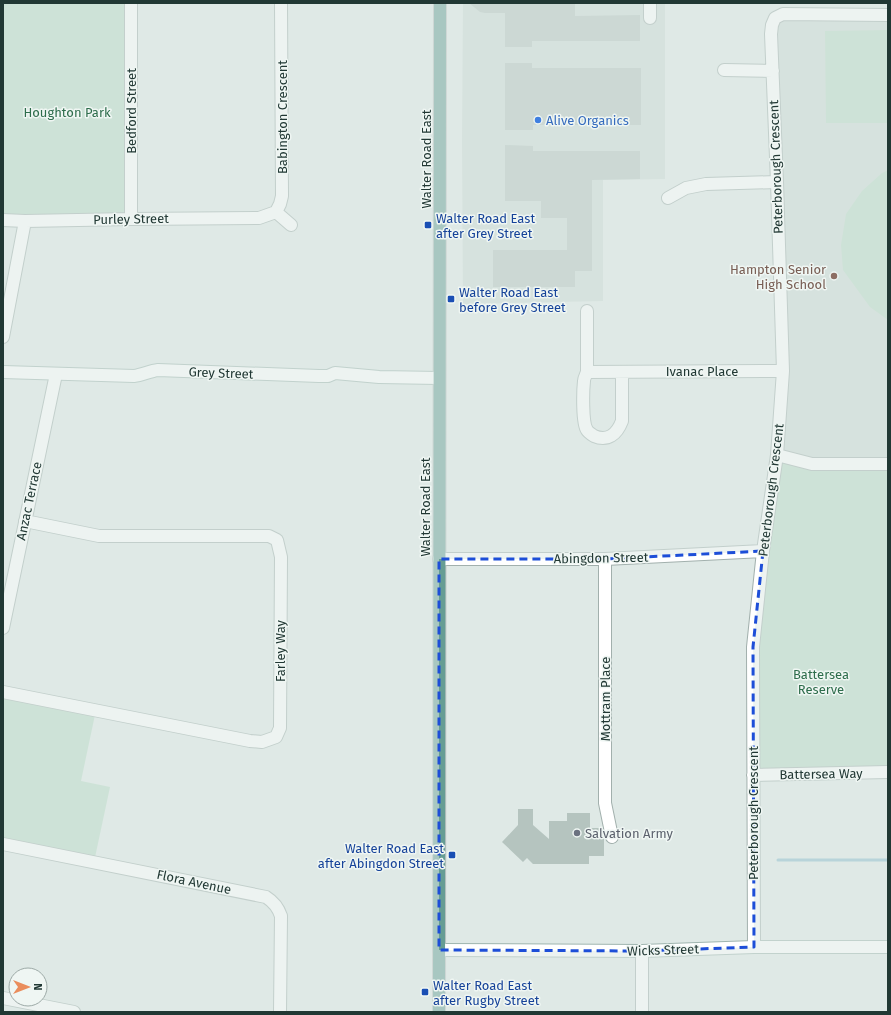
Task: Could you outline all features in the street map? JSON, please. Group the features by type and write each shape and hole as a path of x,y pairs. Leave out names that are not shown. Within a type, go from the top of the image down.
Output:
{"main road":[{"name":"Walter Road East","path":"439,1012 440,3"}],"street":[{"name":"Bedford Street","path":"131,3 131,219"},
{"name":"Babington Crescent","path":"276,212 282,196 281,3"},
{"path":"650,3 650,18"},
{"name":"Peterborough Crescent","path":"754,947 753,647 763,551 777,455 783,370 778,182 771,34 772,25 776,18 784,14 888,15"},
{"path":"724,70 773,71"},
{"path":"668,198 686,188 706,184 778,182"},
{"name":"Purley Street","path":"3,220 259,218 276,212"},
{"path":"276,212 291,224"},
{"path":"3,337 25,221"},
{"path":"587,311 587,372 584,379 584,422 586,430 597,437 605,438 611,436 620,427 622,421 622,372"},
{"name":"Grey Street","path":"3,372 134,376 143,375 158,370 320,376 328,376 339,373 379,377 439,378"},
{"name":"Ivanac Place","path":"587,372 783,370"},
{"name":"Anzac Terrace","path":"3,628 56,374"},
{"path":"777,455 812,464 888,464"},
{"name":"Farley Way","path":"3,692 250,741 262,742 276,737 280,728 281,557 277,540 269,536 99,536 25,521"},
{"name":"Abingdon Street","path":"439,559 605,559 763,551"},
{"name":"Mottram Place","path":"605,559 605,803 612,838"},
{"name":"Battersea Way","path":"753,775 888,772"},
{"name":"Flora Avenue","path":"3,844 266,897 276,905 281,916 280,1012"},
{"name":"Wicks Street","path":"439,950 642,951 754,947 888,947"},
{"path":"642,951 642,1012"},
{"path":"3,998 74,1012"}],"highlighted area":[{"path":"763,551 753,647 754,947 642,951 439,950 439,559 605,559"}],"shaded area":[{"path":"463,3 665,3 665,179 603,180 603,301 463,304"},
{"name":"Hampton Senior High School","path":"783,14 888,15 888,464 777,455 783,371 771,34"}],"green space":[{"name":"Houghton Park","path":"3,3 131,3 131,219 3,220"},
{"path":"888,30 888,123 826,123 825,31"},
{"path":"888,170 888,320 870,307 843,270 841,245 846,214 862,191 882,173"},
{"name":"Battersea Reserve","path":"777,455 888,464 888,772 753,775 753,647"},
{"path":"3,692 96,710 81,781 110,787 94,862 3,844"}],"building":[{"path":"469,3 575,3 575,16 640,15 640,41 532,41 532,47 505,47 505,13 480,12"},
{"path":"505,63 532,63 532,68 641,68 641,125 533,125 533,130 505,130"},
{"path":"505,145 533,146 533,151 640,151 640,179 592,180 592,271 575,271 575,287 493,287 493,250 567,250 567,218 541,218 541,201 505,201"},
{"name":"Salvation Army","path":"518,809 533,809 533,825 549,839 549,821 567,821 567,813 590,813 590,828 602,828 604,836 604,856 589,856 589,864 533,864 527,858 523,862 502,842 518,825"}],"waterway":[{"path":"778,860 888,860"}],"place":[{"name":"Alive Organics","path":"538,120"},
{"name":"Walter Road East after Grey Street","path":"428,225"},
{"name":"Hampton Senior High School","path":"834,276"},
{"name":"Walter Road East before Grey Street","path":"451,299"},
{"name":"Salvation Army","path":"577,833"},
{"name":"Walter Road East after Abingdon Street","path":"452,855"},
{"name":"Walter Road East after Rugby Street","path":"425,992"}]}
